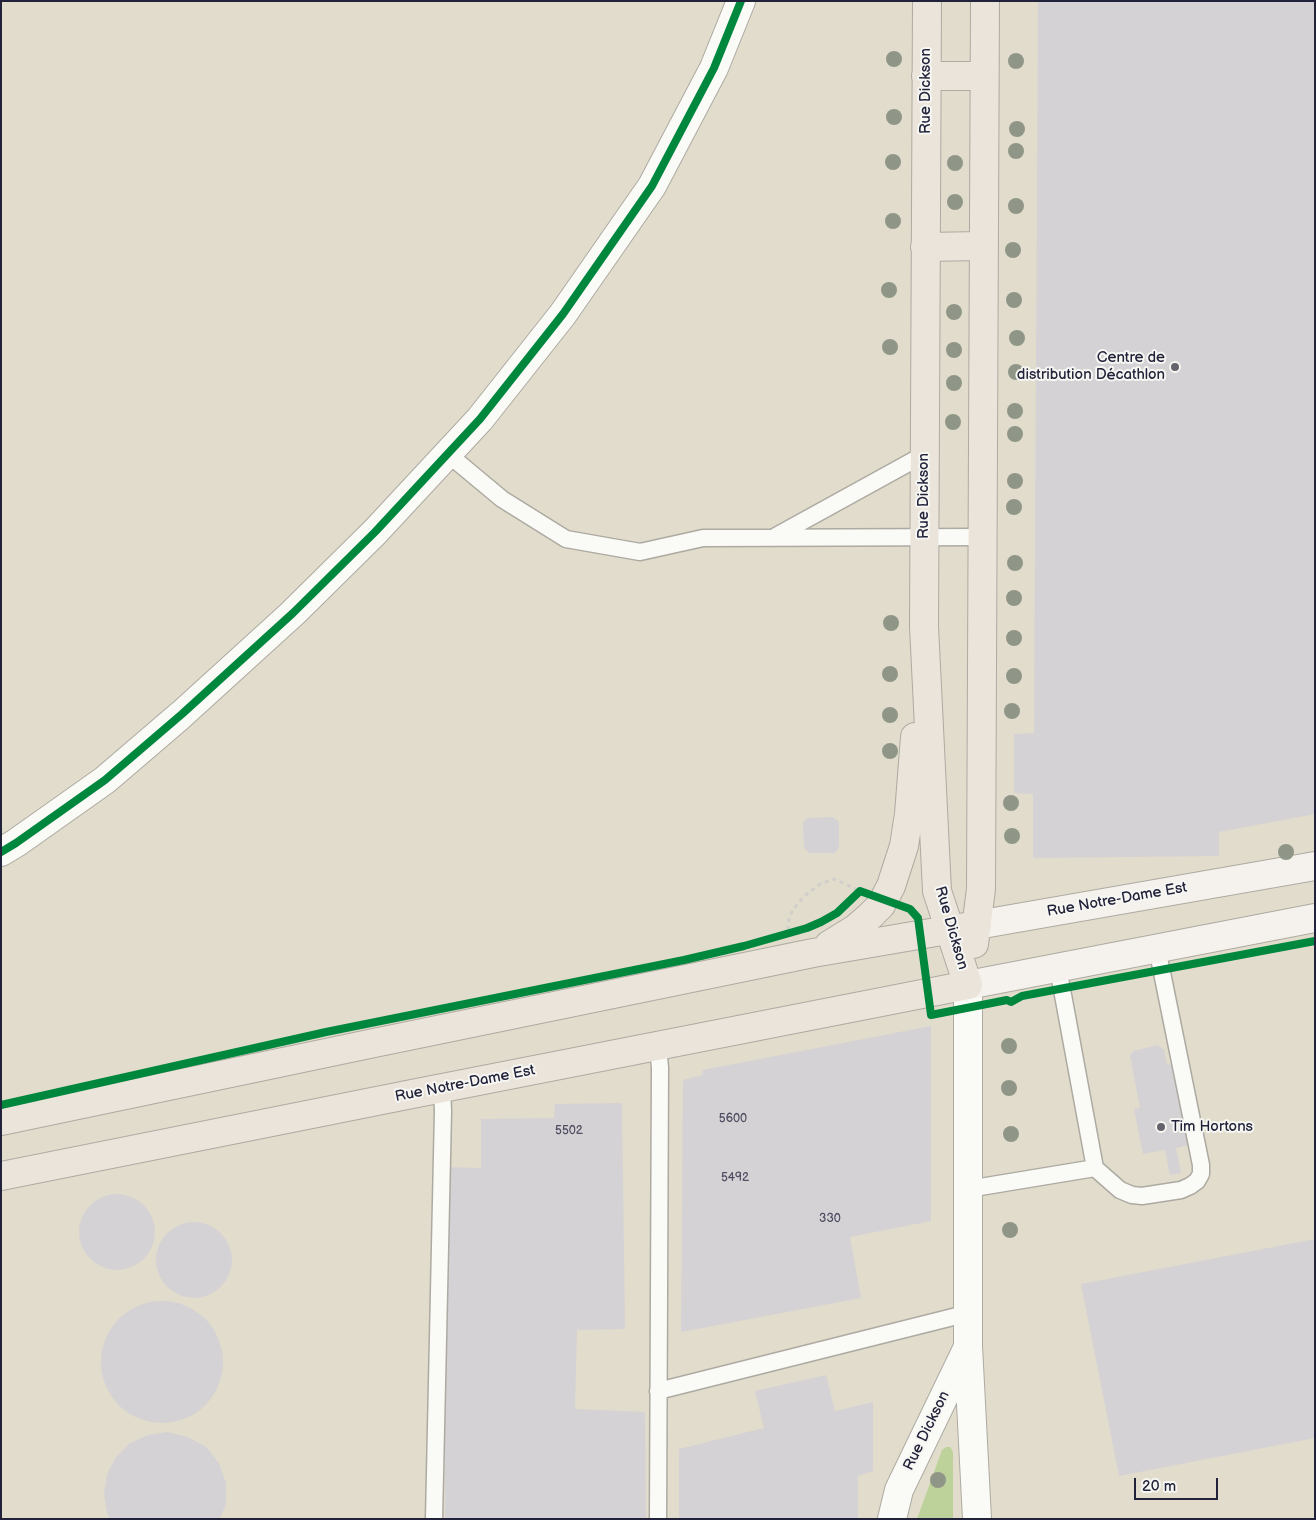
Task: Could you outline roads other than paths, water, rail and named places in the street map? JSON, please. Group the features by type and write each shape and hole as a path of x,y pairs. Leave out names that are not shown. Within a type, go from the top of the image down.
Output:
{"main road":[{"name":"Rue Dickson","path":"927,1 924,626 937,891 968,985"},
{"name":"Rue Dickson","path":"968,985 981,889 985,1"},
{"path":"926,76 984,76"},
{"path":"925,247 983,246"},
{"path":"813,952 855,930 881,905 871,896 891,886 904,846 909,814 924,626"},
{"name":"Rue Notre-Dame Est","path":"1,1121 813,952 1315,866"},
{"name":"Rue Notre-Dame Est","path":"1,1176 1315,918"}],"street":[{"path":"1,852 105,780 182,714 293,612 368,539 480,419 563,314 652,186 714,68 741,1"},
{"name":"Rue Dickson","path":"968,985 968,1346 978,1519"},
{"name":"Rue Dickson","path":"892,1519 900,1490 968,1346"}],"lane":[{"path":"448,454 502,499 566,538 640,552 703,538 983,537"},
{"path":"774,537 925,454"},
{"path":"1058,968 1095,1168 1120,1190 1132,1194 1142,1196 1180,1190 1190,1186 1197,1180 1201,1174 1201,1165 1157,948"},
{"path":"658,1046 660,1068 658,1519"},
{"path":"434,1519 442,1088"},
{"path":"968,1190 1095,1168"},
{"path":"658,1391 968,1313"}],"place":[{"name":"Centre de distribution Décathlon","path":"1175,367"},
{"name":"Tim Hortons","path":"1161,1127"}]}
